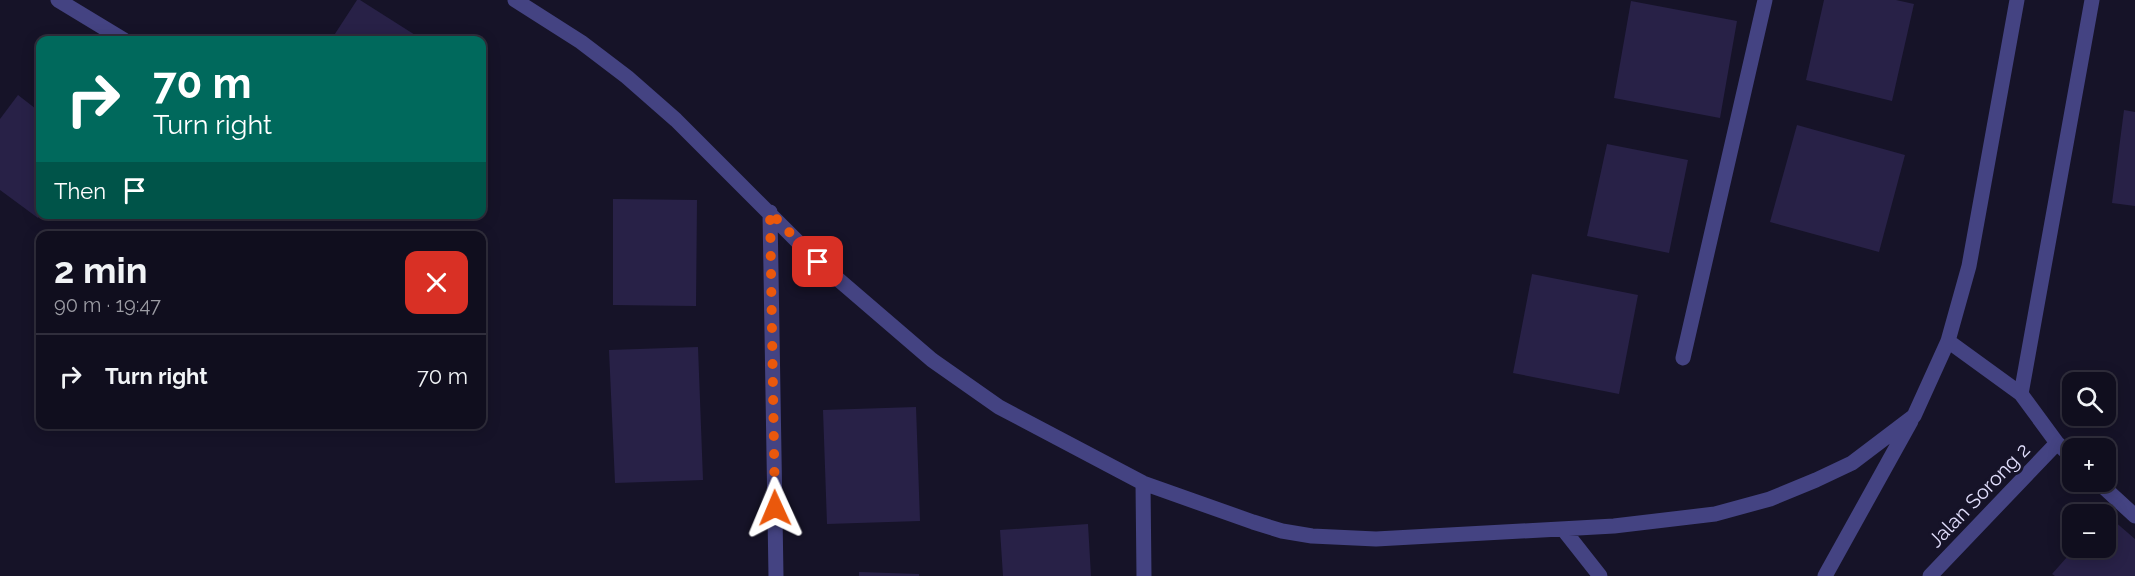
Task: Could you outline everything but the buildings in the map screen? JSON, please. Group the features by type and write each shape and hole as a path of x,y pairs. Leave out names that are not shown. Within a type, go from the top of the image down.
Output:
{"street":[{"path":"58,0 117,36"},
{"path":"515,0 581,42 627,77 676,120 818,262 932,360 999,407 1143,483 1282,531 1312,536 1376,539 1563,529 1715,514 1770,499 1852,463 1914,416"},
{"path":"1683,358 1765,0"},
{"path":"1826,576 1914,416 1948,341 1969,266 2017,0"},
{"path":"2021,394 2092,0"},
{"path":"770,212 776,576"},
{"path":"1948,341 2021,394 2062,448"},
{"name":"Jalan Sorong 2","path":"1930,576 2057,443"},
{"path":"1143,483 1144,576"},
{"path":"2109,492 2135,516"},
{"path":"1563,529 1600,576"}],"route":[{"path":"775,508 770,212 818,262"}]}
